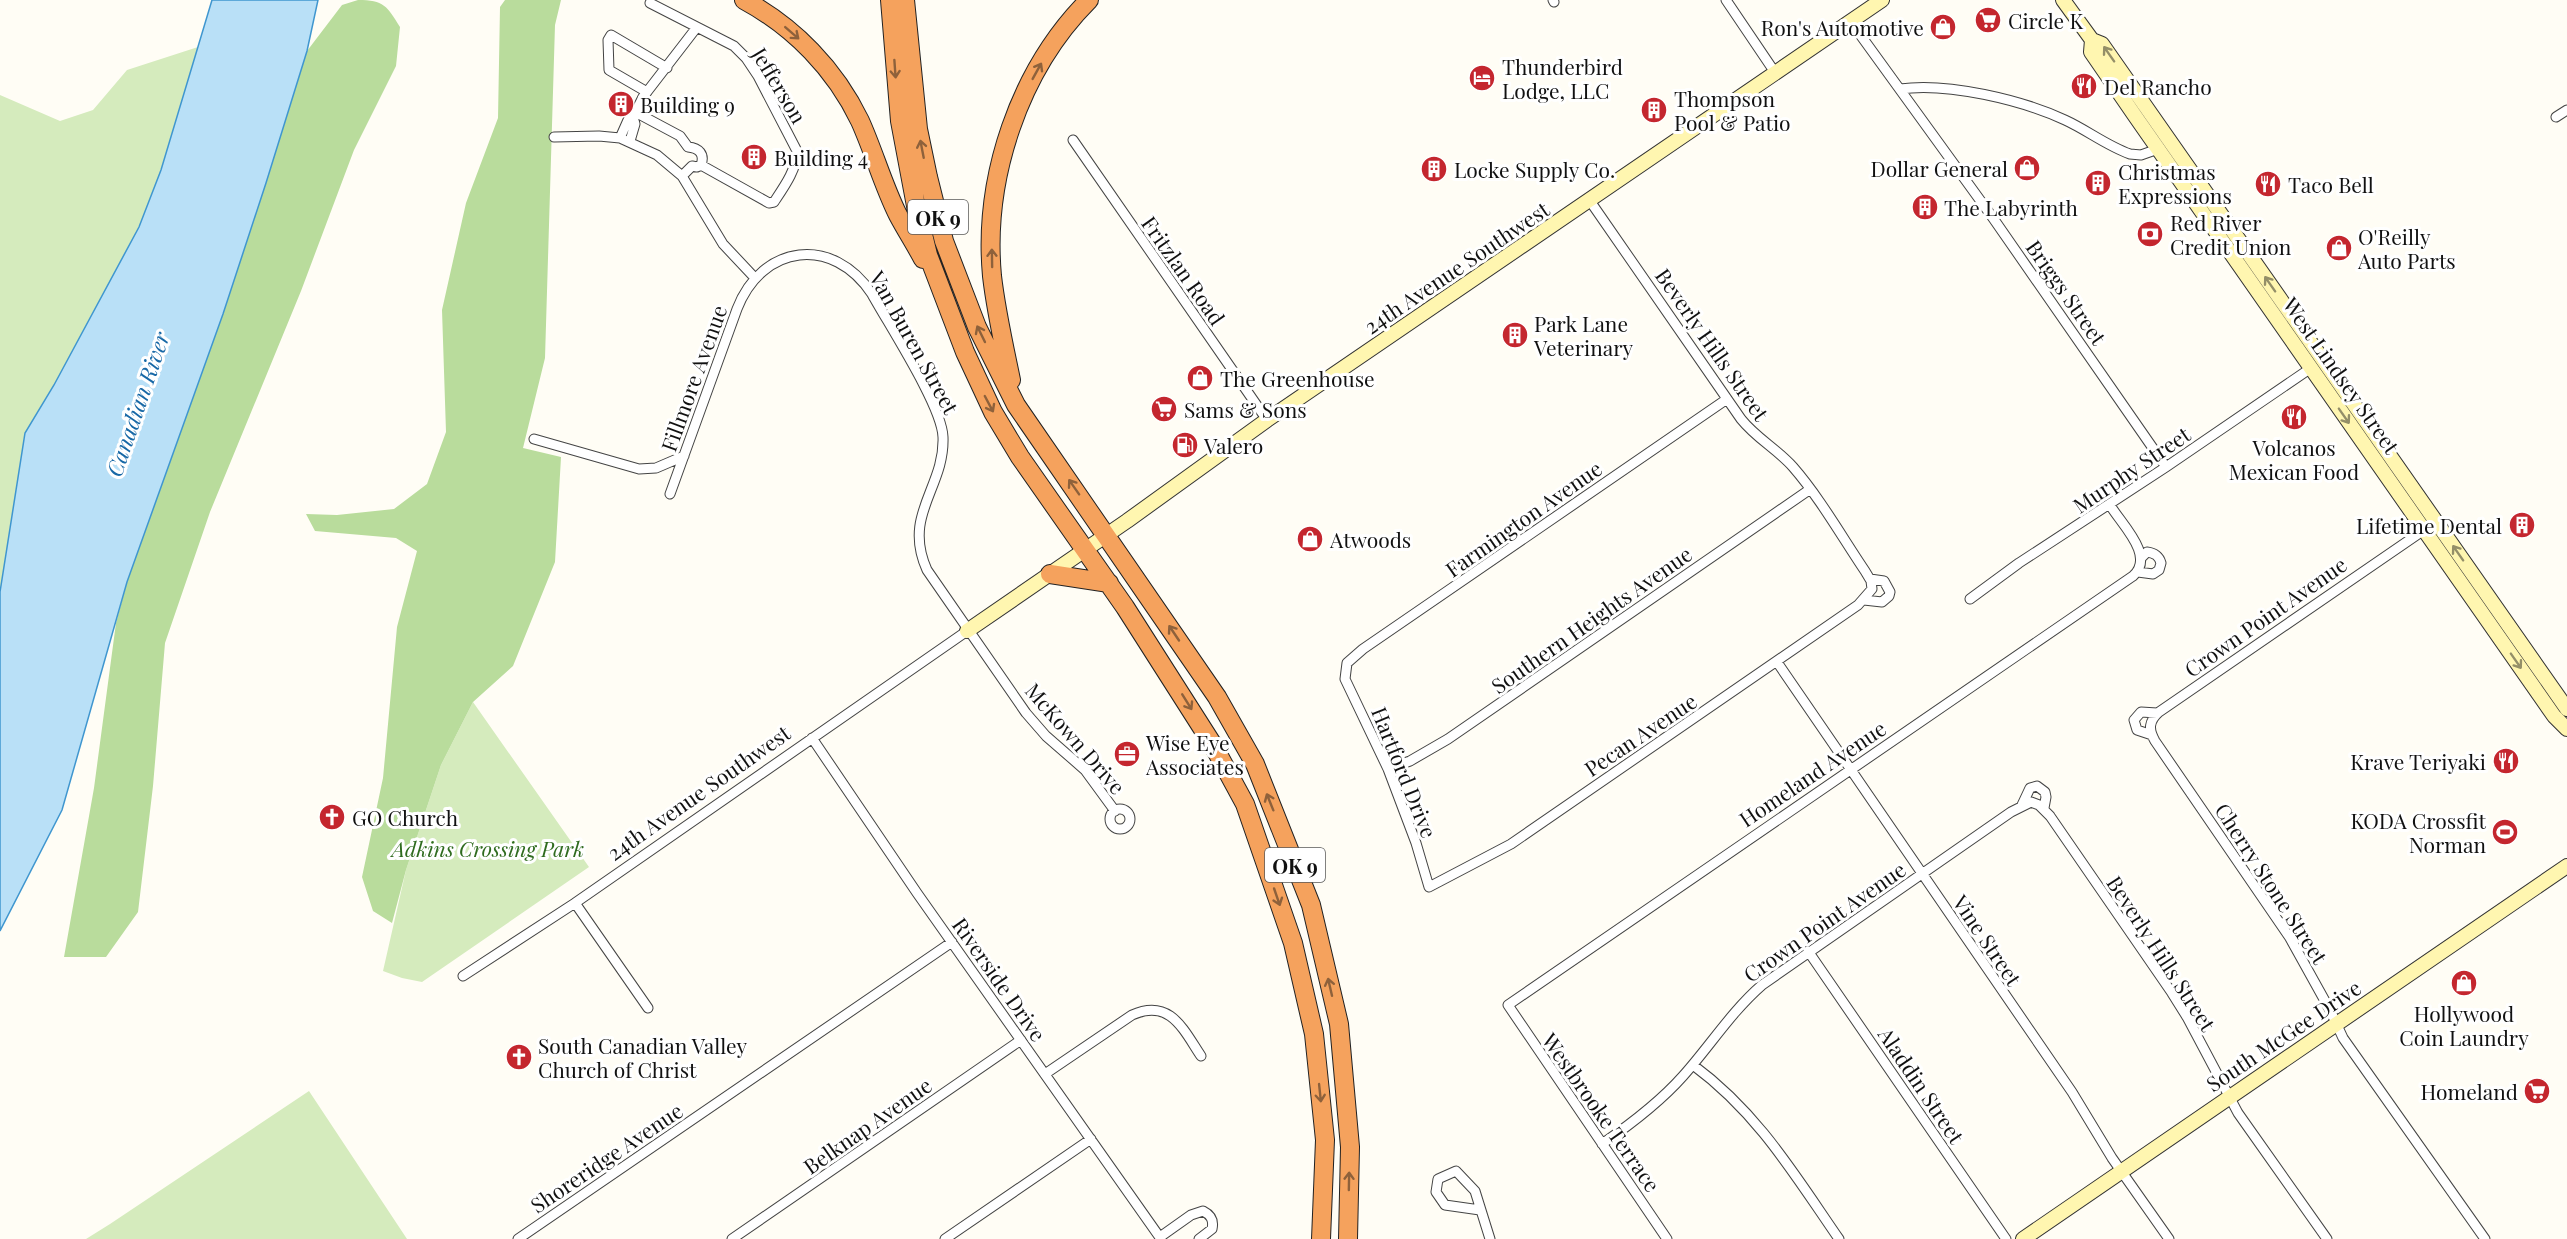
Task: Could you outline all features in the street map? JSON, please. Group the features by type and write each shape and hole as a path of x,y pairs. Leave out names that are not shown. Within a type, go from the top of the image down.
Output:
{"highway":[{"name":"OK 9","path":"744,0 792,32 837,82 860,121 898,214 941,293 993,412 1020,457 1109,583 1186,701 1245,804 1293,943 1314,1035 1325,1140 1321,1239"},
{"path":"1016,405 992,276 993,221 997,183 1009,133 1025,94 1063,31 1089,0"},
{"name":"OK 9","path":"898,6 918,129 944,241 977,327 1016,405 1217,697 1250,755 1311,905 1339,1024 1350,1147 1348,1239"},
{"path":"898,6 899,110 907,162 928,255 941,293"},
{"path":"1050,574 1109,583"}],"street":[{"path":"1726,0 1776,74"},
{"name":"24th Avenue Southwest","path":"463,976 575,903 1107,535 1267,420 1882,0"},
{"name":"West Lindsey Street","path":"2063,0 2092,40 2102,44 2567,709"},
{"name":"Jefferson","path":"634,115 680,136 688,147 696,148 701,153 703,159 699,166 769,203 774,202 782,190 797,161 797,151 758,76 746,58 734,46 650,3"},
{"name":"Briggs Street","path":"1851,22 2166,467"},
{"path":"620,138 628,120 634,115 647,92 697,27"},
{"path":"647,92 609,70 608,40 611,35 667,68"},
{"name":"West Lindsey Street","path":"2092,40 2091,52 2135,117 2554,716 2567,729"},
{"path":"1900,89 1939,87 2009,101 2064,119 2130,154 2141,155 2171,142"},
{"path":"2135,117 2147,108"},
{"path":"2556,117 2567,110"},
{"path":"630,141 635,124 634,115"},
{"path":"554,137 620,138 657,155 684,179 723,244 754,277"},
{"name":"Fritzlan Road","path":"1072,140 1267,420"},
{"path":"684,179 697,172 699,166"},
{"name":"Beverly Hills Street","path":"1590,201 1748,428 1792,466 1871,584"},
{"name":"Van Buren Street","path":"754,277 780,260 814,255 849,267 860,276 872,294 939,418 943,445 939,467 921,517 920,552 932,579 967,631"},
{"name":"Fillmore Avenue","path":"670,494 741,296 754,277"},
{"path":"2293,342 2305,333"},
{"path":"2314,371 2328,367"},
{"name":"Murphy Street","path":"1970,599 2019,563 2314,371"},
{"name":"Farmington Avenue","path":"1344,672 1347,663 1354,656 1727,399"},
{"path":"534,439 639,469 649,470 684,456"},
{"name":"Southern Heights Avenue","path":"1388,769 1410,761 1448,739 1809,490"},
{"name":"Homeland Avenue","path":"1508,1005 2138,572 2153,574 2159,570 2161,563 2156,555 2147,552 2142,557 2110,505"},
{"name":"Crown Point Avenue","path":"2157,713 2141,712 2134,720 2137,730 2151,730 2152,719 2157,713 2424,530"},
{"path":"2138,572 2142,557"},
{"name":"Pecan Avenue","path":"1429,887 1511,844 1864,600 1871,584 1884,581 1890,591 1886,599 1882,602 1864,600"},
{"path":"2470,596 2483,588"},
{"path":"2492,627 2504,618"},
{"name":"McKown Drive","path":"967,631 1036,725 1085,770 1115,811"},
{"name":"Vine Street","path":"1777,662 2072,1092 2122,1172 2169,1239"},
{"name":"Hartford Drive","path":"1344,672 1348,686 1388,769 1416,843 1429,887"},
{"name":"Cherry Stone Street","path":"2151,730 2290,938 2343,1038 2485,1239"},
{"name":"Riverside Drive","path":"812,738 1160,1238"},
{"name":"Beverly Hills Street","path":"2022,806 2030,788 2037,786 2045,792 2039,806 2181,1007 2229,1098 2327,1239"},
{"name":"Crown Point Avenue","path":"1602,1144 1644,1113 1693,1065 1748,997 1808,951 2022,806 2039,806"},
{"name":"South McGee Drive","path":"2023,1239 2567,866"},
{"path":"575,903 648,1008"},
{"name":"Shoreridge Avenue","path":"518,1239 952,942"},
{"name":"Aladdin Street","path":"1808,951 2006,1239"},
{"name":"Westbrooke Terrace","path":"1508,1005 1667,1239"},
{"path":"1045,1074 1132,1015 1147,1009 1162,1010 1178,1022 1202,1056"},
{"name":"Belknap Avenue","path":"732,1239 1022,1040"},
{"path":"1693,1065 1753,1118 1839,1239"},
{"path":"945,1239 1091,1140"},
{"path":"1480,1210 1445,1205 1436,1192 1438,1179 1456,1171 1475,1191 1490,1239"},
{"path":"1160,1238 1200,1211 1210,1216 1213,1224 1212,1229 1199,1239"}],"green space":[{"path":"358,0 374,1 384,6 400,27 396,66 354,150 301,291 210,512 165,643 153,786 138,912 106,957 64,957 94,788 116,623 127,582 223,314 307,51 342,5"},
{"path":"505,0 561,0 555,25 545,358 523,448 561,457 555,562 513,666 473,702 441,765 406,870 392,923 373,911 362,877 383,778 397,627 417,551 396,538 315,531 306,514 337,515 394,509 427,484 446,432 442,310 466,203 498,118 500,7"},
{"path":"198,47 161,170 139,227 54,385 25,433 0,592 0,95 60,121 93,110 127,70"},
{"name":"Adkins Crossing Park","path":"473,702 589,867 422,982 402,978 383,971 406,870 441,765"},
{"path":"309,1091 407,1239 86,1239 110,1224"}],"water":[{"name":"Canadian River","path":"212,0 318,0 307,51 266,183 223,314 127,582 62,810 0,931 0,592 25,433 54,385 139,227 161,170"}],"place":[{"name":"Circle K","path":"1988,20"},
{"name":"Ron's Automotive","path":"1943,27"},
{"name":"Thunderbird Lodge, LLC","path":"1482,78"},
{"name":"Del Rancho","path":"2084,86"},
{"name":"Building 9","path":"621,104"},
{"name":"Thompson Pool & Patio","path":"1654,110"},
{"name":"Building 4","path":"754,157"},
{"name":"Dollar General","path":"2027,168"},
{"name":"Locke Supply Co.","path":"1434,169"},
{"name":"Christmas Expressions","path":"2098,183"},
{"name":"Taco Bell","path":"2268,184"},
{"name":"The Labyrinth","path":"1925,207"},
{"name":"Red River Credit Union","path":"2150,234"},
{"name":"O'Reilly Auto Parts","path":"2339,248"},
{"name":"Park Lane Veterinary","path":"1515,335"},
{"name":"The Greenhouse","path":"1200,378"},
{"name":"Sams & Sons","path":"1164,409"},
{"name":"Volcanos Mexican Food","path":"2294,417"},
{"name":"Valero","path":"1185,445"},
{"name":"Lifetime Dental","path":"2522,525"},
{"name":"Atwoods","path":"1310,539"},
{"name":"Wise Eye Associates","path":"1127,754"},
{"name":"Krave Teriyaki","path":"2506,761"},
{"name":"GO Church","path":"332,817"},
{"name":"KODA Crossfit Norman","path":"2505,832"},
{"name":"Hollywood Coin Laundry","path":"2464,983"},
{"name":"South Canadian Valley Church of Christ","path":"519,1057"},
{"name":"Homeland","path":"2537,1091"}]}
